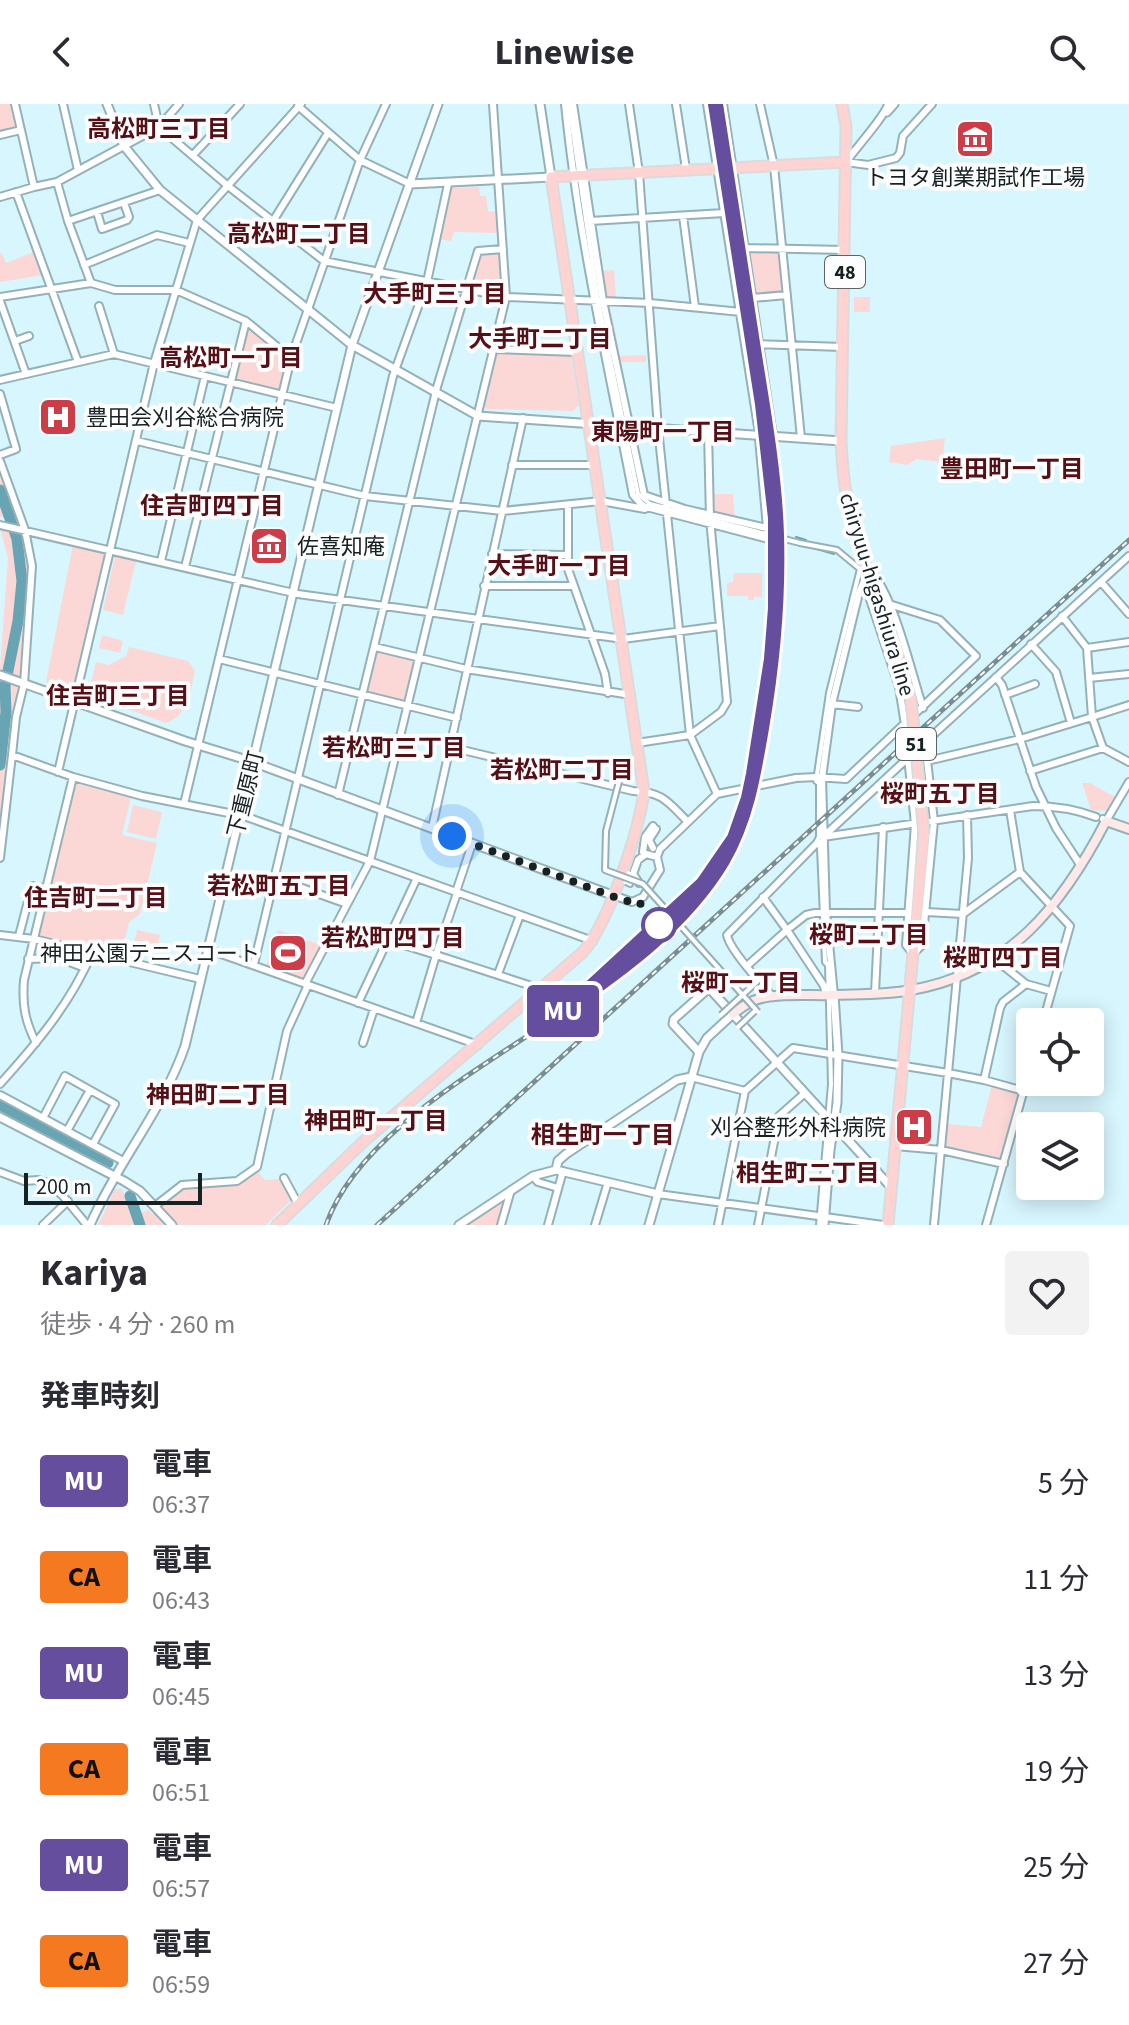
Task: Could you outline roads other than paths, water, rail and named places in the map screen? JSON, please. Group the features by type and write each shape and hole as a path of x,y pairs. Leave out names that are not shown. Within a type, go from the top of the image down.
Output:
{"main road":[{"name":"48","path":"841,441 846,162 846,126 842,104"},
{"path":"277,1225 363,1142 542,990 593,941 637,830 644,791 551,177 846,162"},
{"name":"chiryuu-higashiura line","path":"841,441 847,497 907,684 915,728 924,834 886,1225"},
{"path":"733,1014 756,999 910,991 957,977 995,959 1026,935 1052,908 1081,866 1100,818 1129,829"}],"street":[{"path":"15,104 34,187"},
{"path":"63,104 78,170"},
{"path":"107,104 124,146 160,190 352,345 478,416 841,441"},
{"path":"154,104 159,127 324,261 506,297 650,303 741,312"},
{"path":"0,197 57,182 159,127 179,104"},
{"path":"194,154 240,104"},
{"path":"184,804 291,358 360,160 385,104"},
{"name":"下重原町","path":"89,1225 177,1068 352,345 438,104"},
{"path":"155,1206 182,1185 237,1181 257,1167 287,1031 306,984 370,861 506,297 493,104"},
{"path":"58,772 154,363 197,220 298,105 360,160 410,184 448,184 551,177 540,104"},
{"path":"569,104 599,301 625,426 644,495 666,508"},
{"path":"629,104 639,173 658,428 690,735 717,794"},
{"path":"676,104 686,169"},
{"path":"707,104 759,435 767,534"},
{"path":"723,104 773,436"},
{"path":"760,104 774,166 801,438"},
{"path":"889,107 846,162 863,166 896,158 903,136 932,104"},
{"path":"0,135 21,130"},
{"path":"273,221 328,133"},
{"path":"578,175 590,221 599,301"},
{"path":"57,182 91,283"},
{"path":"254,964 396,370 427,282 448,184"},
{"path":"68,221 160,190"},
{"path":"16,192 78,362"},
{"path":"97,212 102,229 127,220 129,217 124,203"},
{"path":"590,221 724,213"},
{"path":"683,216 695,307"},
{"path":"84,265 157,235 189,243"},
{"path":"745,248 845,250"},
{"path":"338,795 435,393 466,289 478,251 503,249"},
{"path":"26,374 0,299 91,283 115,290 176,290 246,321 291,358"},
{"path":"752,298 787,295"},
{"path":"99,306 114,354"},
{"path":"185,567 246,321"},
{"path":"15,341 29,336"},
{"path":"758,344 843,347"},
{"path":"493,349 576,352"},
{"path":"0,380 114,354 337,408"},
{"path":"161,561 205,376"},
{"path":"0,394 16,449 0,455"},
{"path":"432,828 523,418"},
{"path":"637,743 690,735 721,712 727,702 710,519 708,431"},
{"path":"137,441 365,496 502,511 601,501 666,508 837,550 860,569 829,693 819,777 824,912 837,1103 831,1122 821,1221"},
{"path":"0,461 32,566 24,684 16,717 0,858"},
{"path":"512,465 596,465"},
{"path":"568,505 567,555 572,586 605,674 608,693"},
{"path":"0,525 293,593 431,613 623,639 720,626"},
{"path":"492,554 567,555"},
{"path":"773,997 749,971 748,965 729,943 727,935 908,757 1129,556"},
{"path":"819,777 832,704 869,569 879,579 889,604 923,708"},
{"path":"864,581 899,687 905,725"},
{"path":"1101,582 1129,614"},
{"path":"484,586 572,586"},
{"path":"0,675 253,763 625,901 638,901 660,870 657,857 666,842 717,794 772,782 819,777 846,779 976,656 940,620 889,604"},
{"path":"1062,616 1087,648 1092,717 1103,748 1129,762"},
{"path":"1087,648 1129,642"},
{"path":"1031,644 1056,672 1071,723"},
{"path":"375,647 466,669 631,695"},
{"path":"219,659 457,718"},
{"path":"1089,678 1129,674"},
{"path":"996,677 1044,806 1081,866"},
{"path":"1005,695 1035,684"},
{"path":"832,704 858,707"},
{"path":"927,761 1020,739 1129,705"},
{"path":"908,757 915,824 906,945 913,954 922,945 934,821 925,743"},
{"path":"450,747 663,796 688,822"},
{"path":"1030,771 1103,748"},
{"path":"12,755 73,777 142,796 239,815 593,941"},
{"path":"622,770 606,831 603,850 605,870 643,884 756,1010 762,1016 765,1013"},
{"path":"36,1043 25,1021 22,1002 28,959 73,777"},
{"path":"821,841 883,827 1044,806 1066,807 1100,818 1129,782"},
{"path":"1010,810 1020,872 1070,926 1047,1008"},
{"path":"934,1225 968,858 967,815"},
{"path":"875,993 883,827"},
{"path":"653,848 649,840 654,828 645,837 633,879 643,886 653,884"},
{"path":"643,852 666,842"},
{"path":"416,1023 472,844"},
{"path":"638,860 646,854 657,857"},
{"path":"926,912 963,914 1020,872"},
{"path":"274,878 347,904"},
{"path":"358,1003 417,878"},
{"path":"19,936 32,886 46,889"},
{"path":"763,897 830,995"},
{"path":"658,902 664,898"},
{"path":"748,965 806,915 824,912 908,913"},
{"path":"498,974 520,915"},
{"path":"0,935 34,939 200,979"},
{"path":"388,940 542,990"},
{"path":"207,949 478,1045"},
{"path":"0,1084 63,1008 92,953"},
{"path":"28,959 59,958 85,968"},
{"path":"995,959 1026,984 1051,991"},
{"path":"721,1015 761,978"},
{"path":"984,1080 1000,1008 1026,984"},
{"path":"699,1052 673,1024 674,1019 709,988 891,1187"},
{"path":"363,1043 374,1009"},
{"path":"738,1027 756,1010"},
{"path":"649,1225 699,1052 707,1038 733,1014"},
{"path":"718,1225 745,1091 793,1048 948,1073 1016,1089"},
{"path":"43,1118 65,1076 115,1104 93,1144"},
{"path":"548,1225 558,1188 558,1161 566,1154 667,1087 691,1077 745,1091"},
{"path":"67,1131 90,1090"},
{"path":"758,1225 779,1116 805,1093"},
{"path":"0,1095 123,1161"},
{"path":"986,1225 1023,1096"},
{"path":"0,1117 115,1175 140,1191 172,1225"},
{"path":"895,1146 941,1150 1004,1164"},
{"path":"459,1225 533,1176 560,1170 658,1194 821,1221 886,1225"},
{"path":"1,1174 24,1181 48,1183 89,1225"},
{"path":"533,1176 538,1182 558,1188"},
{"path":"284,1178 298,1204"},
{"path":"595,1225 608,1182"},
{"path":"501,1225 511,1190"},
{"path":"43,1225 68,1201"}],"waterway":[{"path":"0,490 17,539 22,581 18,621 5,686 6,712 0,765"},
{"path":"796,537 806,540"},
{"path":"810,547 834,554"},
{"path":"0,1105 108,1163"},
{"path":"130,1196 140,1225"}],"railway":[{"path":"326,1225 342,1192 365,1161 393,1133 459,1081 603,983 668,930 721,865 744,815 757,763 770,680 777,608 778,536 770,441 717,104"},
{"path":"377,1225 1129,540"}],"train":[{"name":"MU","path":"714,104 770,466 775,537 774,608 764,705 747,798 733,838 720,860 688,898 562,1012 634,960 693,902 723,863 750,802 767,706 777,608 776,499 717,104"}],"place":[{"name":"トヨタ創業期試作工場","path":"975,139"},
{"name":"豊田会刈谷総合病院","path":"58,417"},
{"name":"佐喜知庵","path":"269,546"},
{"name":"神田公園テニスコート","path":"288,953"},
{"name":"刈谷整形外科病院","path":"914,1127"}],"district":[{"name":"高松町三丁目","path":"159,129"},
{"name":"高松町二丁目","path":"299,234"},
{"name":"大手町三丁目","path":"435,294"},
{"name":"大手町二丁目","path":"540,339"},
{"name":"高松町一丁目","path":"231,358"},
{"name":"東陽町一丁目","path":"663,432"},
{"name":"豊田町一丁目","path":"1012,469"},
{"name":"住吉町四丁目","path":"212,506"},
{"name":"大手町一丁目","path":"559,566"},
{"name":"住吉町三丁目","path":"118,696"},
{"name":"若松町三丁目","path":"394,748"},
{"name":"若松町二丁目","path":"562,770"},
{"name":"桜町五丁目","path":"940,794"},
{"name":"若松町五丁目","path":"279,886"},
{"name":"住吉町二丁目","path":"96,898"},
{"name":"桜町二丁目","path":"869,935"},
{"name":"若松町四丁目","path":"393,938"},
{"name":"桜町四丁目","path":"1003,958"},
{"name":"桜町一丁目","path":"741,983"},
{"name":"神田町二丁目","path":"218,1095"},
{"name":"神田町一丁目","path":"376,1121"},
{"name":"相生町一丁目","path":"603,1135"},
{"name":"相生町二丁目","path":"808,1173"}]}
